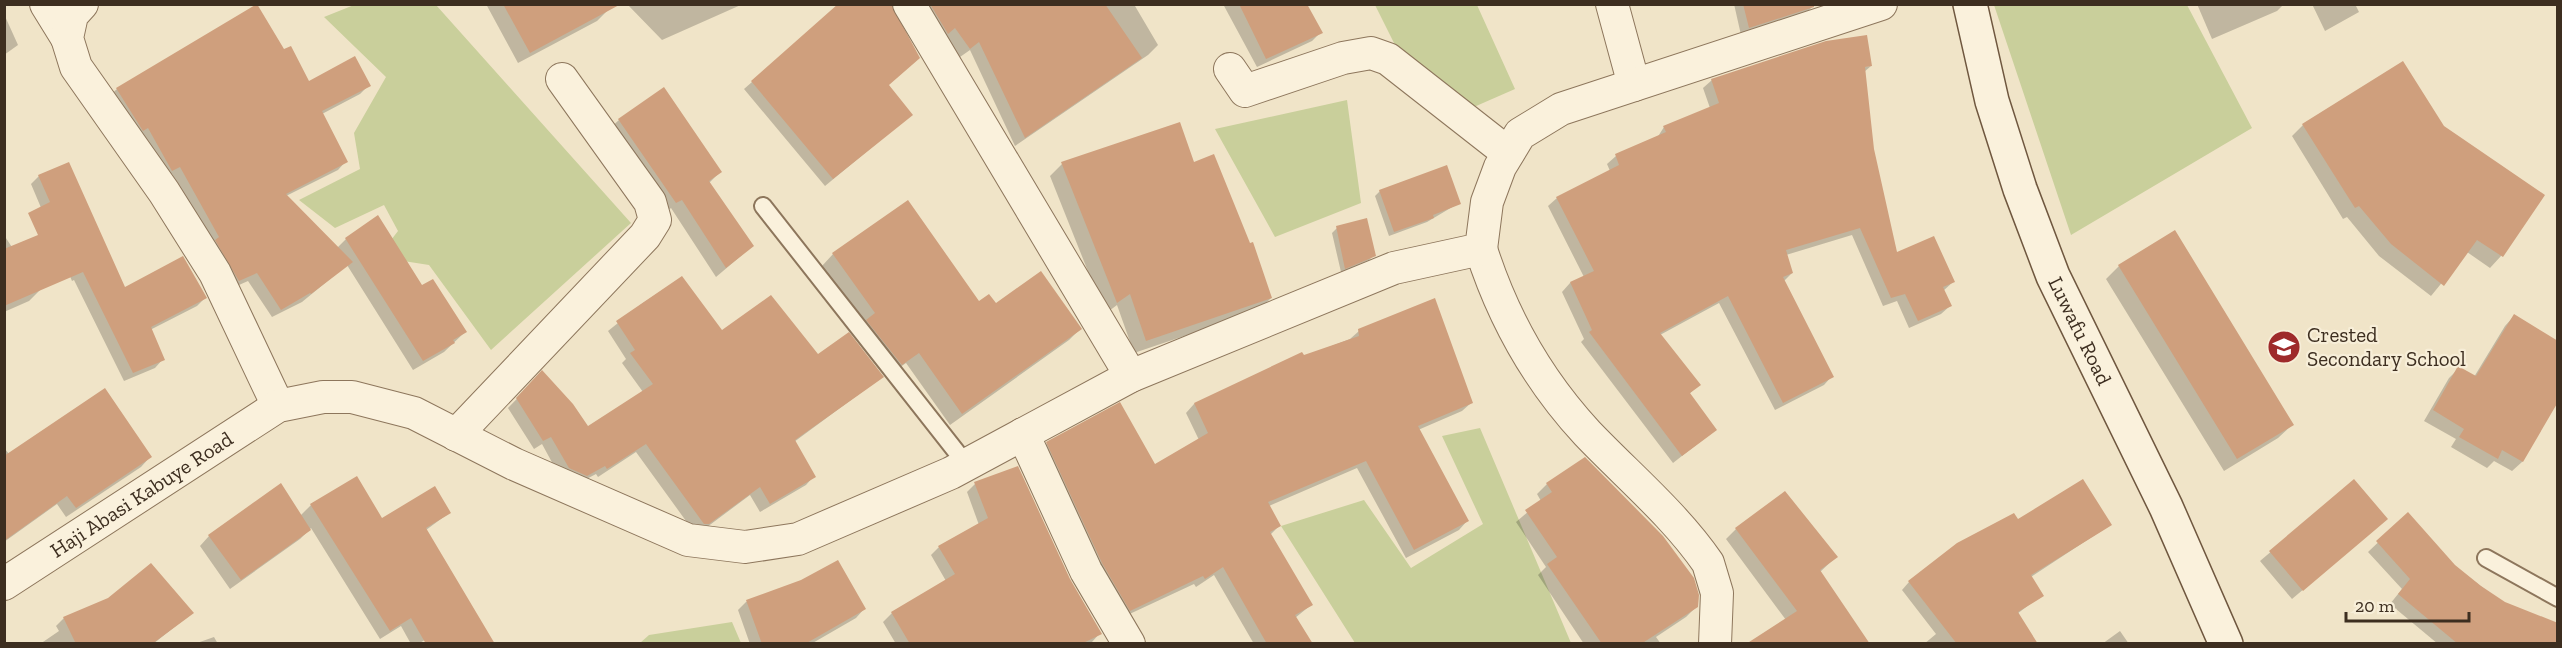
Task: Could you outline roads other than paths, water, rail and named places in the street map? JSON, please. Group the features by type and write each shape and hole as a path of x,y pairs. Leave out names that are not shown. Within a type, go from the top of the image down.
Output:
{"street":[{"path":"45,4 67,38 76,67 164,192 215,273 278,406 323,397 352,397 414,413 514,464 688,540 745,547 798,539 966,464 1131,376 1394,268 1481,249"},
{"path":"67,38 72,15 82,4"},
{"path":"909,4 1131,376"},
{"path":"1611,4 1634,85"},
{"path":"1715,644 1717,593 1708,564 1550,389 1517,337 1494,291 1481,249 1487,202 1500,166 1520,134 1561,109 1881,4"},
{"name":"Luwafu Road","path":"1970,4 1992,101 2020,189 2053,276 2166,507 2226,644"},
{"path":"1230,69 1245,91 1343,58 1371,53 1388,59 1508,153"},
{"path":"456,435 645,236 655,220 650,202 562,79"},
{"name":"Haji Abasi Kabuye Road","path":"4,584 278,406"},
{"path":"1023,434 1086,571 1129,644"}],"lane":[{"path":"763,206 966,464"},
{"path":"2486,558 2558,598"}],"place":[{"name":"Crested Secondary School","path":"2284,347"}]}
